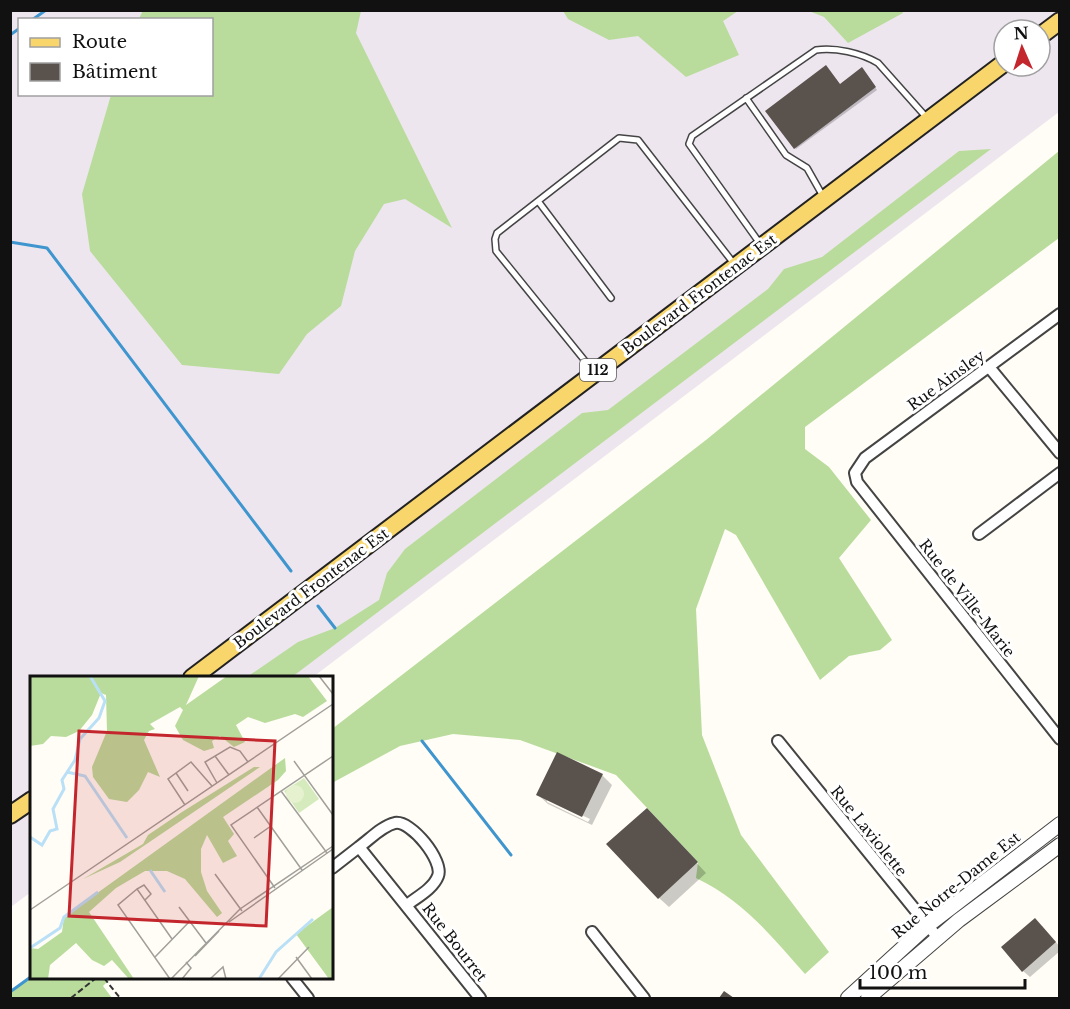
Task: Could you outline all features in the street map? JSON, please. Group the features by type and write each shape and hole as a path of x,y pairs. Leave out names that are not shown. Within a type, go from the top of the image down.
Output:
{"main road":[{"name":"Boulevard Frontenac Est","path":"195,676 992,72"},
{"path":"10,816 30,801"}],"street":[{"name":"Rue Ainsley","path":"855,473 865,458 1059,314"},
{"path":"989,367 1059,453"},
{"name":"Rue de Ville-Marie","path":"855,473 856,482 1059,739"},
{"path":"979,534 1059,473"},
{"name":"Rue Laviolette","path":"778,741 938,938"},
{"name":"Rue Bourret","path":"406,904 434,884 439,875 439,867 434,856 411,828 404,823 394,824 359,847 480,999"},
{"name":"Rue Notre-Dame Est","path":"848,999 927,926 1059,824"},
{"name":"Rue Notre-Dame Est","path":"868,999 938,938 1059,845"},
{"path":"333,867 359,847"},
{"path":"592,932 644,999"},
{"path":"293,979 308,999"}],"lane":[{"path":"762,247 689,144 692,136 816,50 827,48 869,57 878,63 929,121"},
{"path":"746,98 786,155 807,168 825,199"},
{"path":"594,373 496,251 495,239 497,233 619,138 633,138 654,158 736,266"},
{"path":"538,201 611,298"},
{"path":"994,875 1002,888"}],"path":[{"path":"71,999 95,979"},
{"path":"105,979 120,999"}],"shaded area":[{"path":"11,11 1059,11 1059,112 314,676 30,676 30,893 11,907"}],"green space":[{"path":"143,10 361,11 356,33 452,228 405,199 384,204 355,251 341,306 307,334 279,374 182,365 90,251 82,194 111,96 213,96 213,18 139,18"},
{"path":"901,10 903,13 848,43 824,17 809,11"},
{"path":"563,11 738,11 723,21 739,55 686,77 638,36 609,40 568,19"},
{"path":"991,149 293,676 248,676 298,642 335,628 379,600 387,573 405,549 582,413 608,410 768,289 784,269 822,257 959,151"},
{"path":"1059,151 1059,238 805,427 805,449 829,467 871,520 839,558 892,640 880,650 849,656 820,680 736,535 725,529 696,609 702,735 741,835 829,952 805,974 742,908 696,878 698,862 616,775 520,740 453,734 400,746 333,782 333,728 706,440"},
{"path":"30,977 30,979 110,979 103,986 112,998 11,998 11,992"}],"building":[{"path":"826,65 840,84 862,67 876,87 794,149 765,111"},
{"path":"557,752 603,774 582,817 536,795"},
{"path":"647,808 698,862 658,899 606,844"},
{"path":"1035,918 1056,942 1022,972 1001,947"},
{"path":"724,991 734,998 719,998"}],"waterway":[{"path":"35,18 46,10"},
{"path":"10,35 18,29"},
{"path":"10,242 47,248 291,571"},
{"path":"318,606 335,628"},
{"path":"422,741 511,855"},
{"path":"10,992 30,977"}]}
